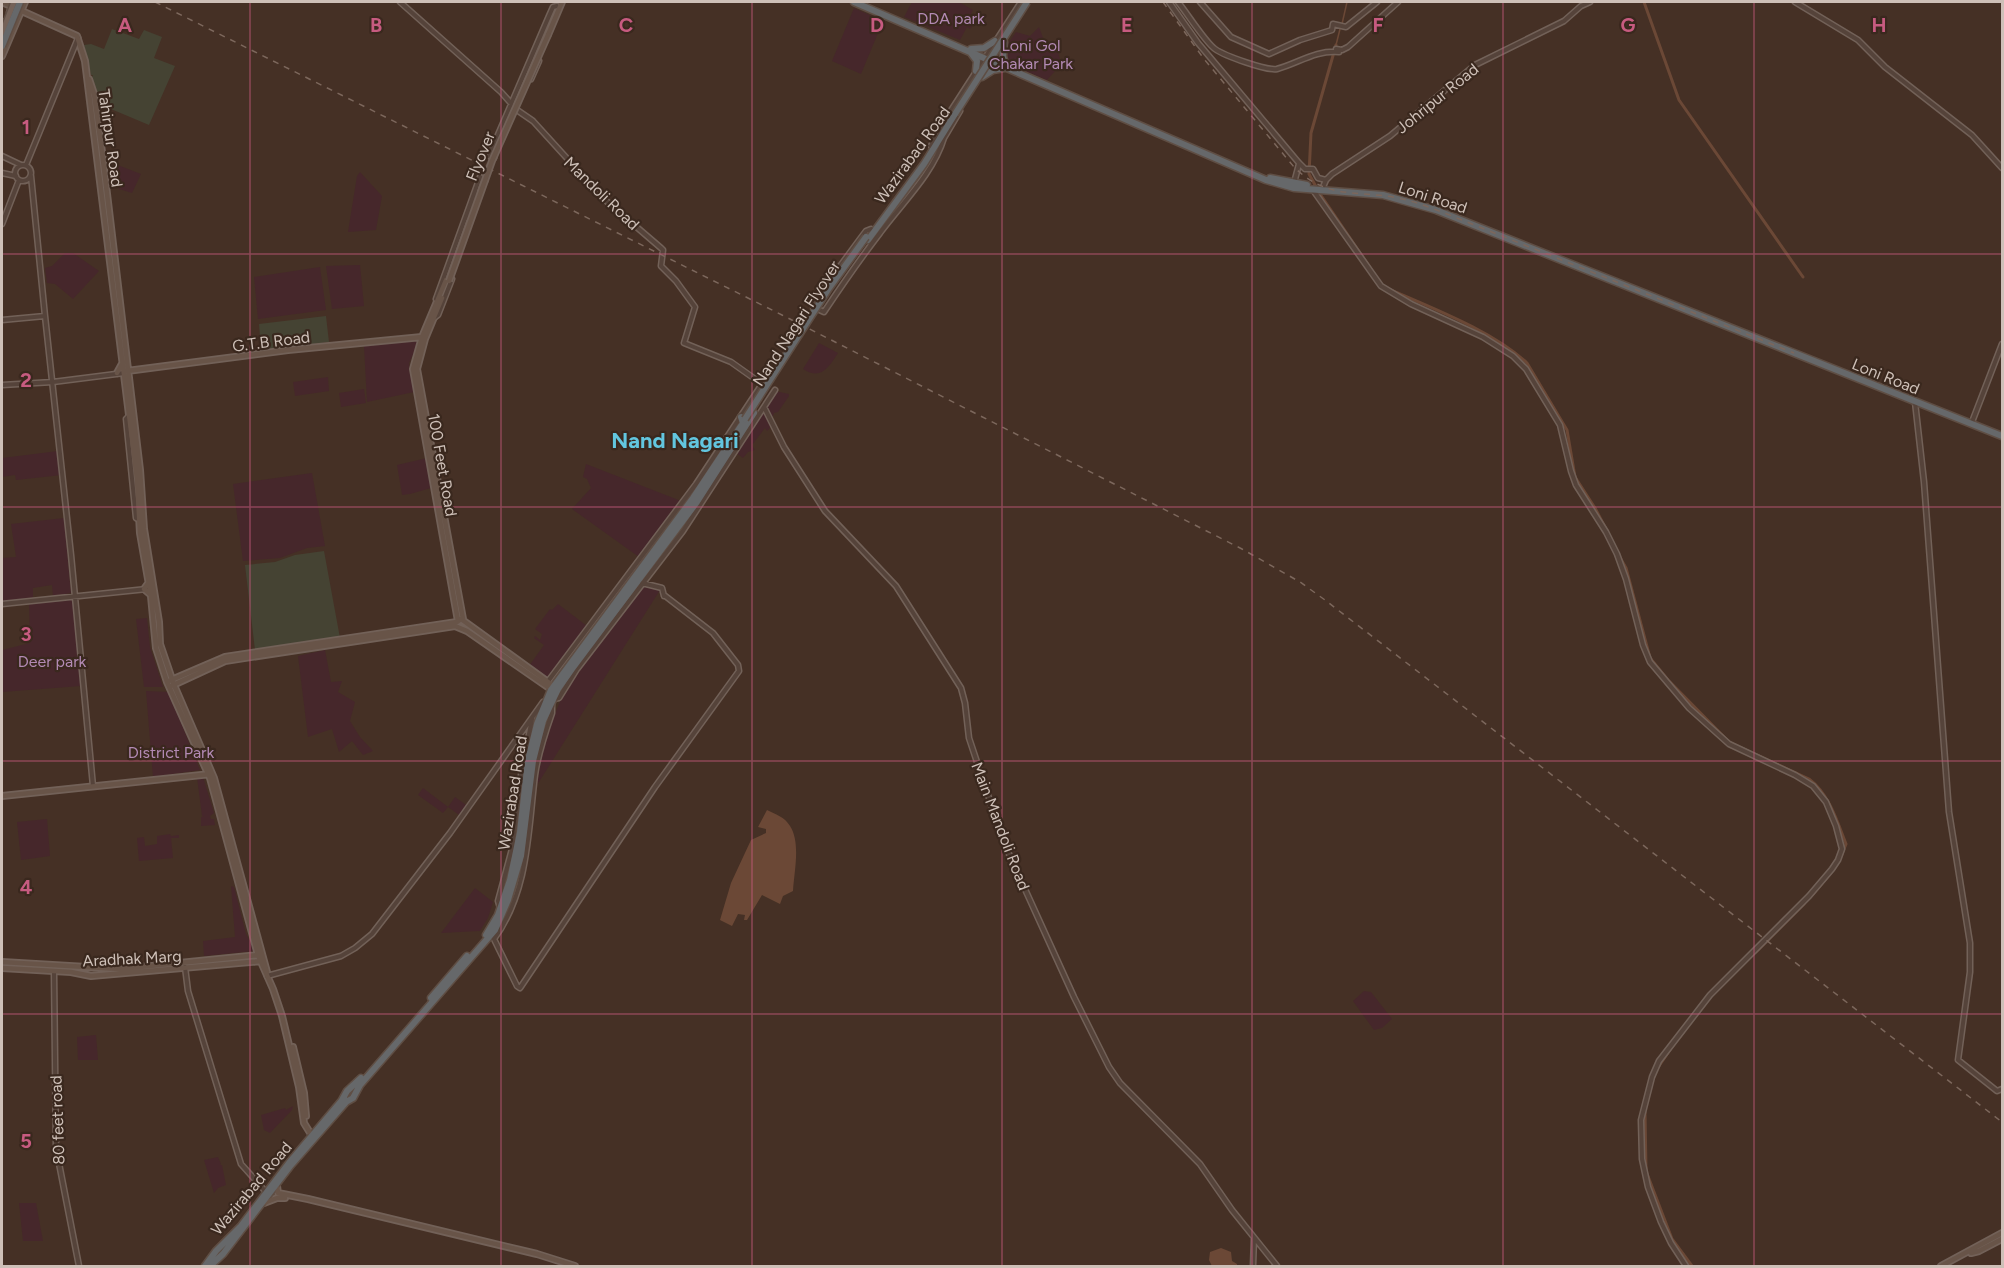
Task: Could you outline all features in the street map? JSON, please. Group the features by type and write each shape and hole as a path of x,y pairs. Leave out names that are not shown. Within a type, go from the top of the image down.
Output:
{"highway":[{"name":"Loni Road","path":"854,2 993,60 1266,180 1294,188 1392,195 1454,214 2002,435"},
{"name":"Loni Road","path":"861,2 970,51"},
{"path":"935,148 1025,2"},
{"path":"2,39 17,4"},
{"path":"2,46 17,4"},
{"path":"976,72 977,61 970,51 994,43"},
{"path":"982,77 1005,66 1002,45"},
{"name":"Loni Road","path":"1005,66 1266,177 1316,188"},
{"name":"Wazirabad Road","path":"870,236 887,218 922,172 935,148"},
{"name":"Wazirabad Road","path":"870,236 935,148"},
{"name":"Loni Road","path":"1344,190 1383,195 1436,210 2002,435"},
{"name":"Nand Nagari Flyover","path":"744,424 754,413 826,299 870,236"},
{"name":"Nand Nagari Flyover","path":"744,424 829,288 870,236"},
{"name":"Wazirabad Road","path":"500,910 518,878 533,761 551,692 639,583 697,502 744,424"},
{"name":"Wazirabad Road","path":"210,1266 313,1135 344,1101 352,1098 360,1085 492,935 516,854 528,760 537,724 551,692 609,606 693,498 744,424"},
{"name":"Wazirabad Road","path":"205,1266 216,1251 225,1246 263,1203 344,1101"}],"main road":[{"path":"2,2 17,4 79,37"},
{"path":"2,28 17,4"},
{"path":"2,33 17,4"},
{"path":"2,51 17,4"},
{"path":"2,56 17,4"},
{"name":"Flyover","path":"432,318 492,160 554,21 558,7"},
{"name":"Flyover","path":"437,306 484,176 558,7"},
{"name":"Tahirpur Road","path":"79,37 90,88 101,162 151,586 159,622 160,644 171,684"},
{"name":"100 Feet Road","path":"420,394 413,364 432,318"},
{"name":"100 Feet Road","path":"432,318 417,365 428,442 461,624"},
{"name":"Tahirpur Road","path":"120,321 123,363 126,372 129,432 137,460"},
{"name":"G.T.B Road","path":"126,372 422,338"},
{"path":"123,363 117,373 125,380"},
{"path":"151,586 144,589 151,595"},
{"name":"Tahirpur Road","path":"151,586 156,648 171,684"},
{"path":"171,684 225,662 461,624"},
{"path":"171,684 225,657 461,624 551,692"},
{"path":"178,694 181,681"},
{"path":"171,684 178,694 210,773 261,958 282,1016 299,1086 304,1123 313,1135"},
{"path":"171,684 210,773"},
{"path":"2,795 210,773"},
{"name":"Aradhak Marg","path":"2,962 118,971 185,968 261,958"},
{"name":"Aradhak Marg","path":"2,968 91,976 118,971 261,958"},
{"path":"277,1186 280,1195 478,1241 567,1266"},
{"path":"263,1203 277,1198 292,1199 368,1215"},
{"path":"1941,1266 1972,1251 1979,1251 2002,1235"},
{"path":"478,1241 542,1255 575,1266"},
{"path":"1947,1266 1972,1251"}],"street":[{"name":"Mandoli Road","path":"400,2 501,92 517,110 533,121 609,204 663,250 661,266 690,298 695,307 684,343 731,362 762,384 744,424"},
{"name":"Wazirabad Road","path":"935,148 939,129 994,43 1025,2"},
{"name":"Wazirabad Road","path":"942,136 993,60 1025,2"},
{"path":"1169,2 1198,43 1299,163 1318,178 1326,180"},
{"path":"1178,2 1213,47 1272,69 1311,55 1348,47 1398,2"},
{"path":"1200,2 1231,38 1267,54 1332,30 1334,24 1348,26 1377,2"},
{"name":"Johripur Road","path":"1316,188 1340,168 1390,136 1423,111 1475,65 1564,21 1581,6 1590,2"},
{"path":"1795,2 1858,40 1885,67 1971,135 2002,168"},
{"path":"558,7 557,19 494,158 489,155 511,104 549,16 553,8 558,7"},
{"path":"2,225 18,178 17,168 24,165 79,37"},
{"path":"994,43 994,50 1002,45"},
{"path":"507,113 508,118 499,142 511,117 514,116"},
{"path":"2,156 31,168 93,785"},
{"path":"1293,183 1299,163"},
{"path":"2,173 27,180 31,176"},
{"path":"480,177 486,180 438,315 432,318 430,313 460,232 480,177"},
{"path":"1316,188 1382,286 1411,304 1483,336 1513,356 1526,369 1560,425 1576,485 1603,526 1617,554 1650,662 1689,708 1729,744 1813,786 1826,802 1838,832 1842,844 1841,854 1832,869 1809,896 1710,994 1661,1058 1652,1077 1641,1120 1642,1159 1648,1187 1662,1224 1686,1266"},
{"path":"460,232 464,228 479,190 466,229 467,235"},
{"path":"866,231 870,236 824,312 813,307 813,303 866,231"},
{"path":"460,232 467,235"},
{"path":"2,320 45,316"},
{"path":"1972,422 2002,344"},
{"path":"2,385 126,372"},
{"path":"744,424 764,407 775,390"},
{"path":"1915,402 1924,482 1949,812 1970,943 1970,972 1958,1060 1997,1091 2002,1089"},
{"name":"Main Mandoli Road","path":"764,407 773,429 825,511 896,586 960,688 969,738 1004,843 1074,998 1109,1067 1120,1083 1198,1161 1232,1210 1277,1266"},
{"path":"129,432 136,518 142,520"},
{"path":"267,976 341,956 372,934 420,874 551,692 559,698 639,583 662,588 664,595 713,633 738,665 739,671 655,787 520,988 492,935 506,921 518,878"},
{"path":"2,604 144,589"},
{"path":"500,910 498,900 514,840 521,775 532,719"},
{"path":"185,968 188,991 241,1164 267,1192"},
{"name":"80 feet road","path":"54,971 56,1148 79,1266"},
{"path":"1253,1266 1255,1237"}],"shaded area":[{"path":"112,29 139,39 144,30 162,37 154,58 175,66 149,125 111,109 101,110 84,45 91,44 104,49"},
{"path":"326,316 329,342 261,351 259,324"},
{"path":"324,551 340,638 255,650 245,565 275,562 295,555"},
{"path":"767,810 785,820 793,833 796,858 793,891 783,896 780,904 762,895 747,920 744,920 745,915 738,914 732,926 720,920 731,883 751,840 766,833 766,829 758,827"},
{"path":"1221,1248 1231,1252 1232,1261 1237,1266 1212,1266 1209,1260 1210,1252"}],"green space":[{"name":"DDA park","path":"912,2 959,2 973,10 971,14 976,21 970,29 967,27 960,40 904,17"},
{"path":"854,8 883,21 861,74 832,61"},
{"name":"Loni Gol Chakar Park","path":"1039,27 1045,43 1050,42 1052,48 1057,49 1060,59 1052,64 1055,71 1047,80 1006,63 1005,48 1016,32 1030,36"},
{"path":"115,164 141,174 132,193 119,189"},
{"path":"360,172 382,196 376,230 348,232 357,176"},
{"path":"65,253 73,253 99,271 73,299 55,284 47,283 45,268 52,266"},
{"path":"360,265 364,306 332,309 326,266"},
{"path":"320,267 326,310 258,319 254,277"},
{"path":"417,340 419,342 409,363 414,392 367,402 364,346"},
{"path":"819,343 838,353 824,371 815,374 803,369"},
{"path":"328,377 329,391 295,396 293,382"},
{"path":"364,389 366,403 341,407 339,393"},
{"path":"775,391 789,394 789,396 778,412 774,413 770,428 767,431 765,428 752,445 755,450 748,452 743,458 736,453"},
{"path":"58,451 62,475 16,480 15,475 2,477 2,458"},
{"path":"427,458 431,488 402,495 397,465"},
{"path":"586,464 681,501 639,557 572,509 591,488 587,479 583,477"},
{"path":"312,473 325,546 307,548 280,558 243,561 233,484"},
{"path":"64,518 71,593 53,596 52,585 33,588 33,598 2,602 2,558 16,557 11,524"},
{"path":"643,585 660,590 537,785 543,747 566,688"},
{"name":"Deer park","path":"74,598 81,686 2,692 2,650 30,643 29,602"},
{"path":"558,604 587,626 549,679 529,666 544,645 534,638 535,636 540,640 542,634 535,629 550,609 552,610"},
{"path":"147,618 150,647 163,687 144,687 136,619"},
{"path":"325,650 331,682 342,681 338,692 355,702 350,721 373,751 363,755 352,741 339,752 332,729 308,737 298,656"},
{"name":"District Park","path":"146,691 169,692 200,770 153,777"},
{"path":"197,777 203,777 214,813 210,816 214,819 215,825 201,826 201,817 204,816 202,816"},
{"path":"423,788 448,807 443,813 418,795"},
{"path":"455,797 469,807 462,817 448,807"},
{"path":"47,819 50,856 21,860 17,822"},
{"path":"170,834 171,836 179,835 179,838 171,838 173,858 139,861 137,838 144,837 145,846 157,844 157,836"},
{"path":"231,886 234,887 246,934 255,951 204,956 203,941 235,937"},
{"path":"475,888 493,902 488,918 480,931 441,933"},
{"path":"1364,991 1371,992 1392,1019 1382,1028 1374,1030 1353,1001"},
{"path":"96,1035 98,1060 78,1060 77,1037"},
{"path":"293,1106 292,1110 270,1133 264,1130 261,1115 285,1108 286,1110"},
{"path":"218,1157 226,1185 218,1188 214,1193 204,1160"},
{"path":"19,1203 36,1203 43,1241 23,1241"}],"waterway":[{"path":"1342,24 1347,2"},
{"path":"1644,2 1679,100 1803,277"},
{"path":"1336,45 1340,29"},
{"path":"1336,45 1311,133 1309,174 1371,269"},
{"path":"1389,289 1480,331 1513,351 1527,363 1567,430 1575,477 1606,529"},
{"path":"1618,554 1626,568 1650,658 1668,680 1729,742 1809,779 1816,785 1832,808 1846,844 1840,859"},
{"path":"1813,894 1830,874"},
{"path":"1756,952 1804,904"},
{"path":"1659,1066 1674,1044"},
{"path":"1645,1111 1646,1171 1672,1239 1692,1266"}],"tunnel":[{"path":"478,189 498,141"}],"railway":[{"path":"2,24 10,2"},
{"path":"155,2 782,315 1242,549 1300,582 2002,1122"},
{"path":"1163,2 1204,59 1294,167 1317,184 1328,189 1412,201 1794,353"}],"district":[{"name":"Nand Nagari","path":"675,440"}]}
